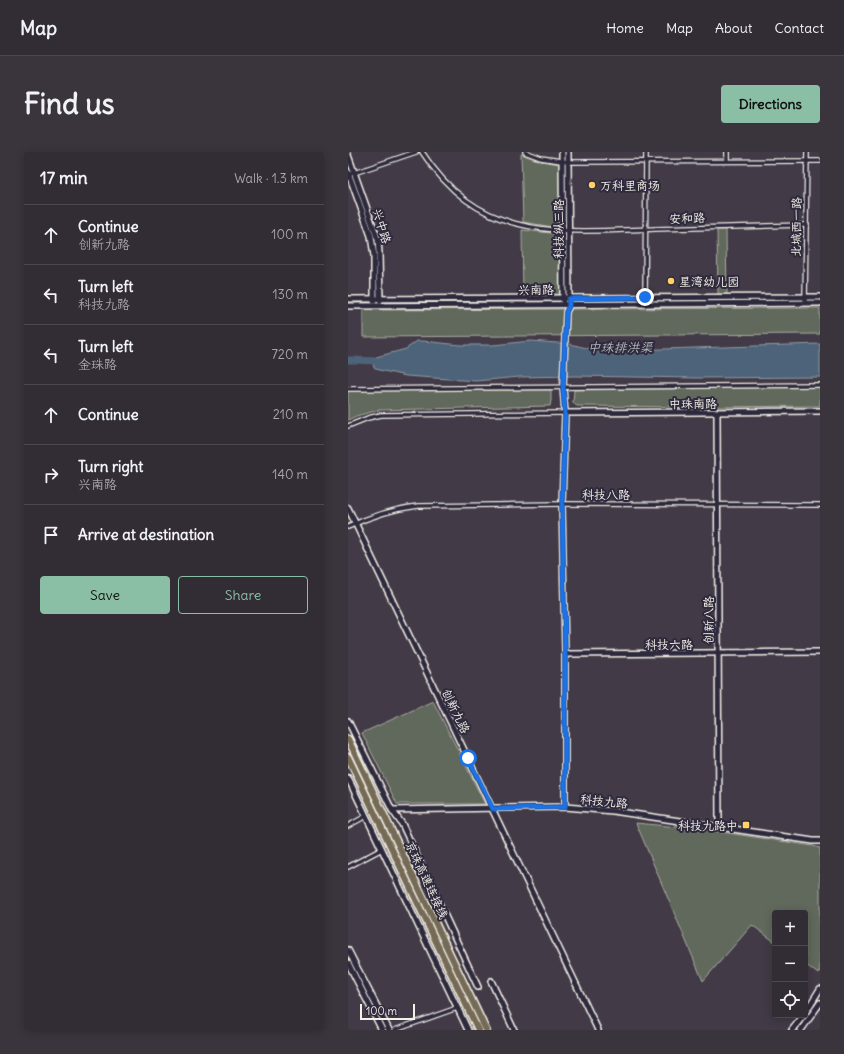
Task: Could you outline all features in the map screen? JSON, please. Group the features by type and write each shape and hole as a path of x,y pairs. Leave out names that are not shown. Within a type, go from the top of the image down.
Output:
{"highway":[{"name":"京珠高速连接线","path":"348,739 486,1030"},
{"name":"京珠高速连接线","path":"348,757 478,1030"}],"street":[{"path":"350,173 416,152"},
{"name":"安和路","path":"422,152 430,165 443,180 473,205 490,214 527,226 568,231 806,225"},
{"path":"525,152 541,158 565,162 820,161"},
{"name":"科技纵三路","path":"562,152 565,162 569,306"},
{"name":"科技纵三路","path":"563,306 562,231 565,162 568,152"},
{"path":"645,305 646,152"},
{"path":"727,152 727,161"},
{"name":"北城西一路","path":"805,300 807,152"},
{"name":"兴中路","path":"348,154 350,173 371,236 374,256 374,306"},
{"name":"兴中路","path":"350,173 378,240 380,253 380,306"},
{"name":"兴南路","path":"348,299 569,299 645,297 805,300 820,303"},
{"name":"兴南路","path":"348,306 645,305 805,300 820,298"},
{"path":"563,306 566,312"},
{"path":"565,807 565,654 562,504 565,413 563,388 566,312 569,306"},
{"path":"348,389 820,385"},
{"name":"中珠南路","path":"565,413 820,411"},
{"path":"348,426 368,418 381,415 565,413"},
{"name":"创新八路","path":"717,413 719,826"},
{"name":"科技八路","path":"348,527 383,512 399,508 418,506 562,504 820,505"},
{"name":"创新九路","path":"348,508 598,1030"},
{"name":"科技六路","path":"565,654 820,652"},
{"path":"348,721 392,810 402,824 478,987"},
{"path":"348,778 468,1030"},
{"name":"科技九路","path":"392,810 565,807 613,811 820,842"},
{"path":"348,826 366,816"},
{"path":"348,867 382,849"},
{"path":"348,950 389,1030"},
{"path":"348,963 382,1030"},
{"path":"491,981 514,1030"},
{"path":"808,1008 820,989"},
{"path":"801,1030 820,1003"},
{"path":"395,1030 457,1008"},
{"path":"792,1030 801,1018"}],"green space":[{"path":"521,154 540,161 560,164 559,228 523,222"},
{"path":"522,230 560,234 560,295 523,295"},
{"path":"717,230 726,230 727,295 718,295"},
{"path":"820,308 820,334 363,337 363,310"},
{"path":"820,387 820,406 577,406 573,403 574,390"},
{"path":"551,390 550,406 379,410 356,416 348,420 348,391"},
{"path":"433,701 485,804 397,804 362,733"},
{"path":"636,823 708,830 820,848 820,970 818,974 808,966 808,910 772,910 772,940 752,925 703,981"}],"water":[{"path":"417,341 460,345 493,345 531,341 570,344 599,351 820,344 820,377 697,378 574,376 519,377 476,381 406,376 379,370 374,367 372,361 376,357 406,349"}],"waterway":[{"name":"中珠排洪渠","path":"348,360 380,361"}],"place":[{"name":"万科里商场","path":"592,185"},
{"name":"星湾幼儿园","path":"671,281"},
{"name":"科技九路中","path":"746,825"}],"route":[{"path":"468,758 493,809 565,807 565,654 562,504 565,413 563,388 566,312 569,306 569,299 645,297"}]}
